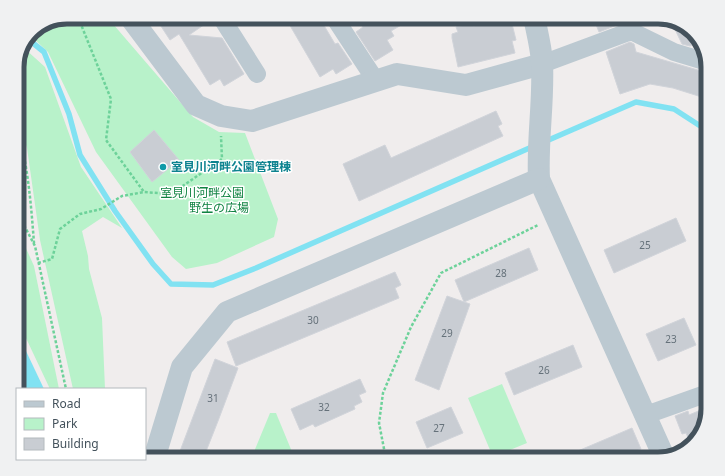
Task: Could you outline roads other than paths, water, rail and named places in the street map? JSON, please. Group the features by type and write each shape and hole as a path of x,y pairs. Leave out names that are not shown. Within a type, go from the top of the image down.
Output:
{"street":[{"path":"135,24 196,105 221,116 252,121 397,74 466,85 542,64 631,31 674,52 700,60"},
{"path":"225,24 257,74"},
{"path":"339,24 376,81"},
{"path":"535,24 541,50 542,64 541,129 537,153 538,179 662,452"},
{"path":"156,452 182,367 227,312 538,179"},
{"path":"646,415 701,395"}],"water":[{"path":"24,347 44,388 24,388"}],"waterway":[{"path":"32,42 44,52 69,114 80,155 115,211 153,264 171,284 213,285 256,268 534,146"},
{"path":"544,142 636,102 674,109 701,126"}],"place":[{"name":"室見川河畔公園管理棟","path":"163,167"}],"park label":[{"name":"室見川河畔公園","path":"202,193"},
{"name":"野生の広場","path":"219,208"}]}
